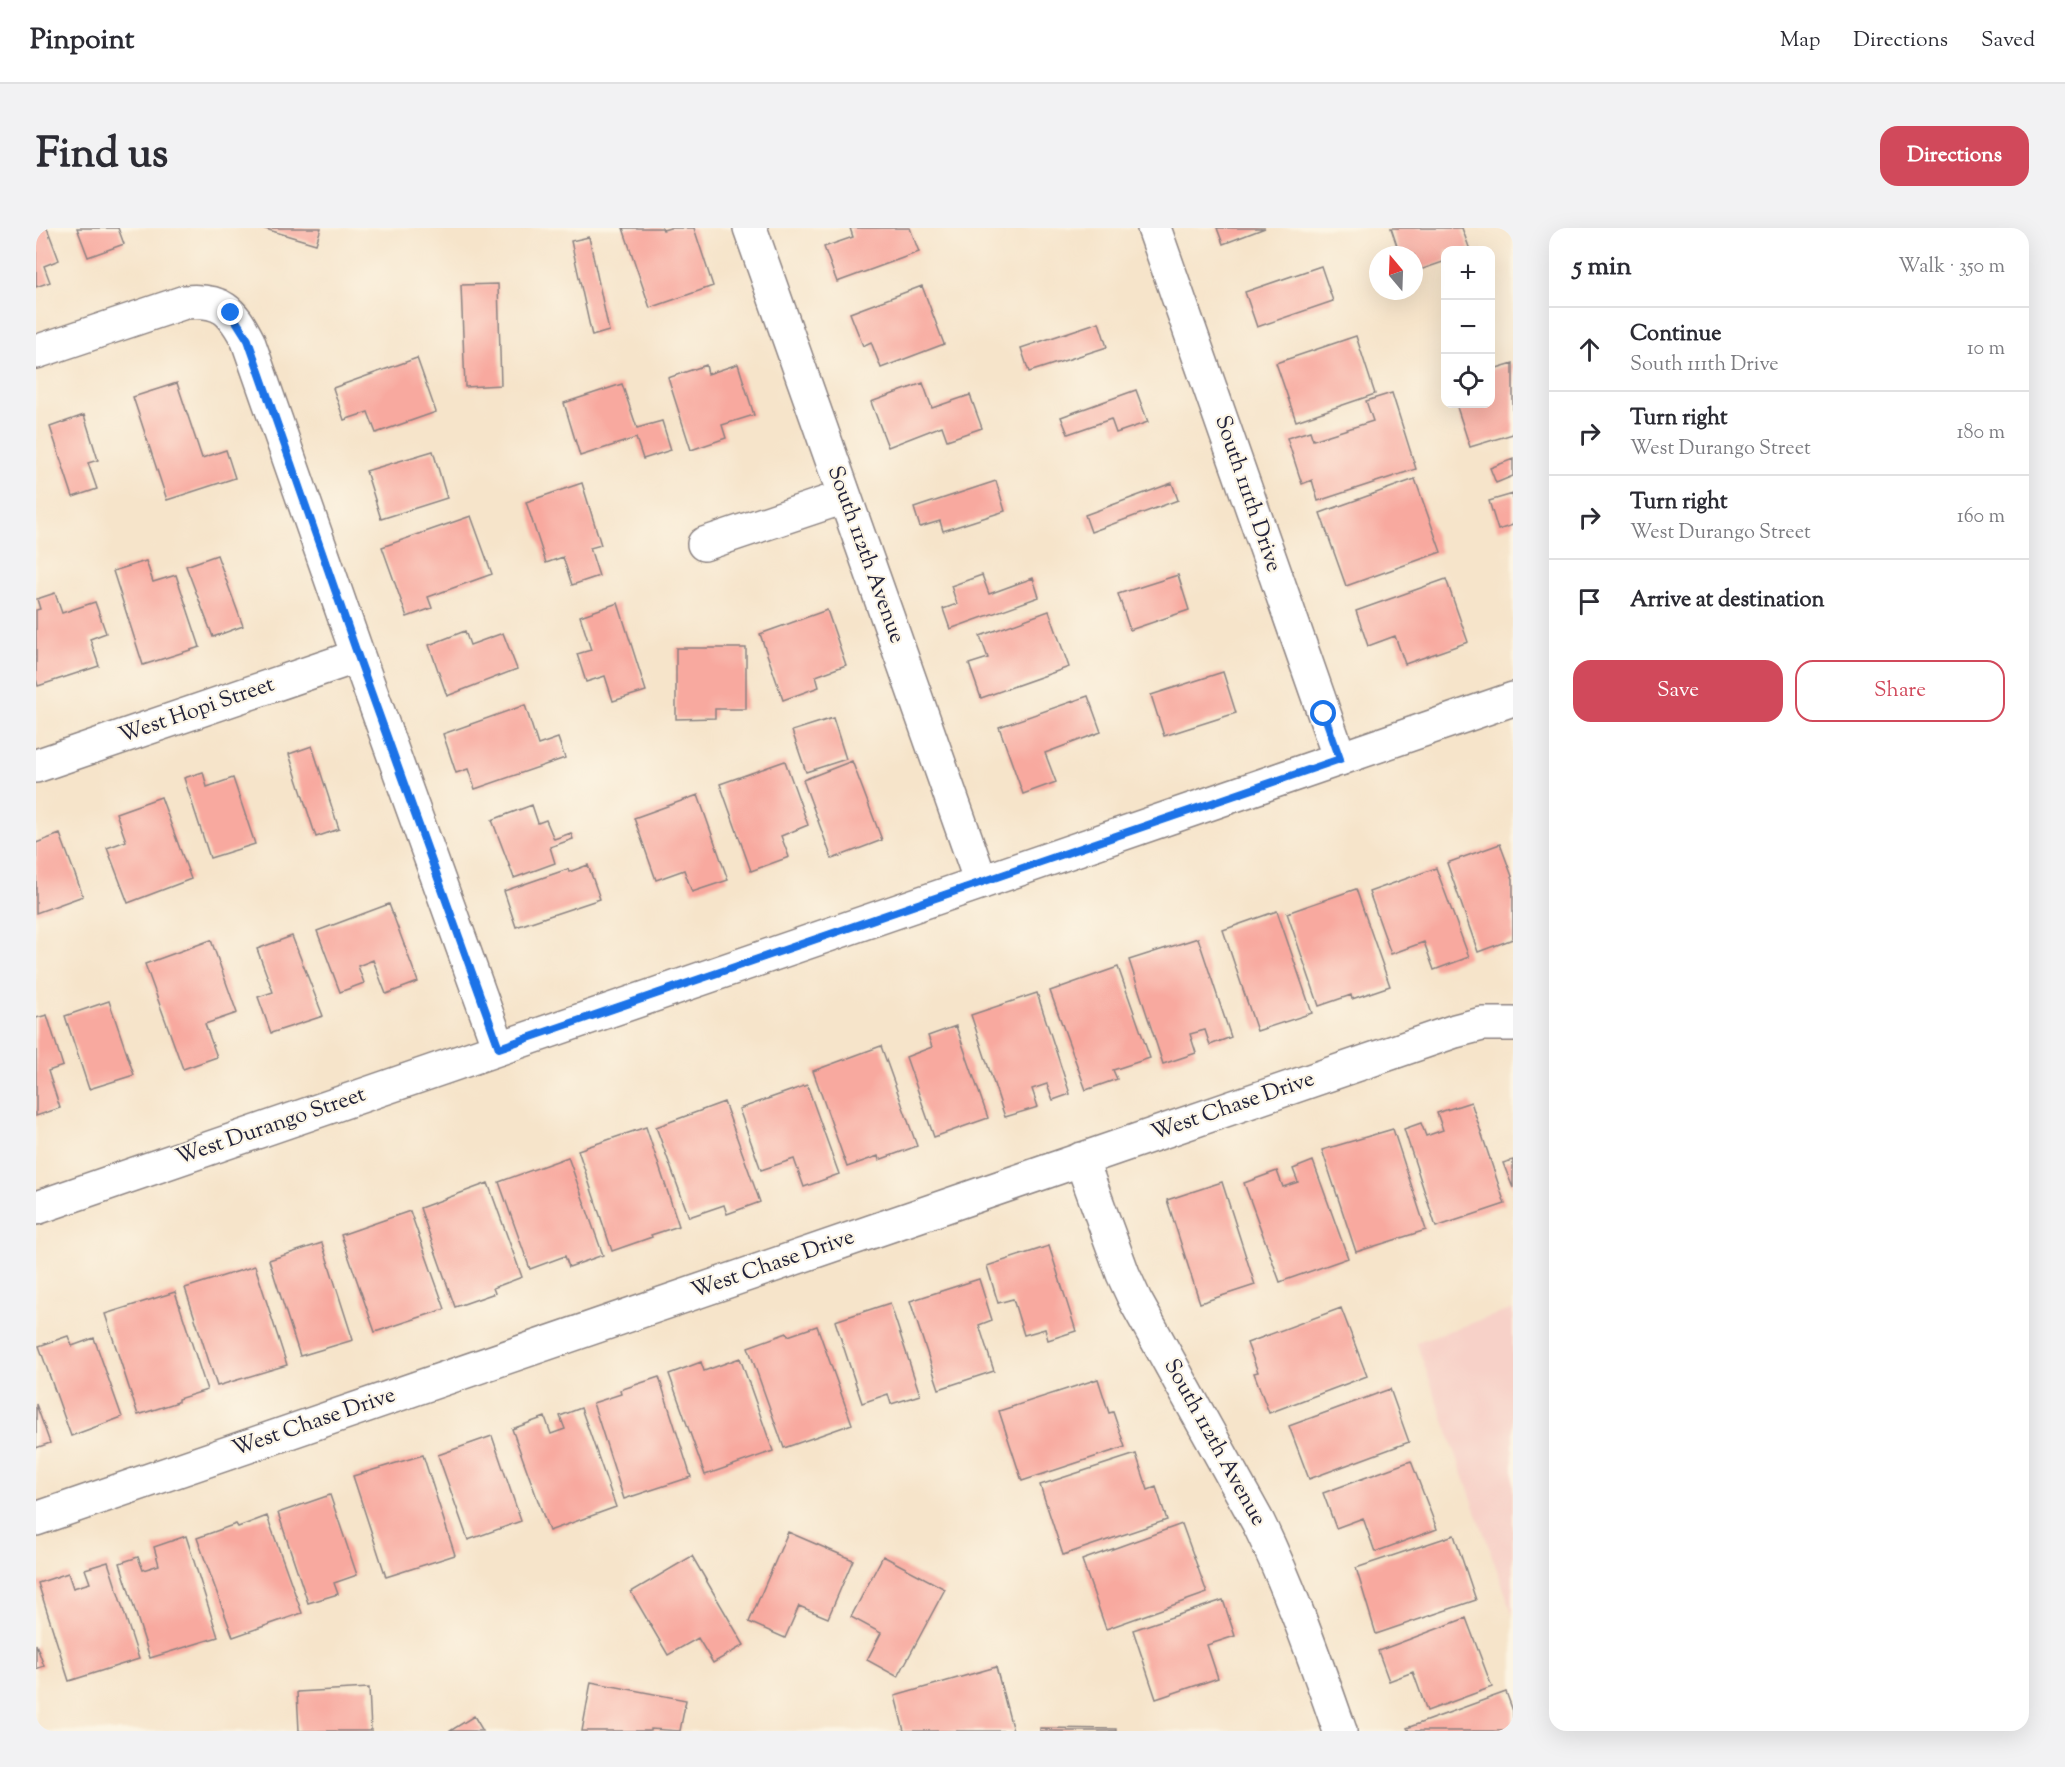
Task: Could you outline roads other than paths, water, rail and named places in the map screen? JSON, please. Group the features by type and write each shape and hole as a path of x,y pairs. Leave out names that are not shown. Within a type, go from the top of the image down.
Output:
{"street":[{"name":"South 112th Avenue","path":"750,228 981,882"},
{"name":"South 111th Drive","path":"1154,228 1340,759"},
{"path":"36,351 176,304 203,301 218,304 231,313 248,340 358,656 499,1048"},
{"path":"704,544 844,497"},
{"name":"West Hopi Street","path":"36,766 358,656"},
{"name":"West Durango Street","path":"39,1207 1513,699"},
{"name":"West Chase Drive","path":"36,1519 1455,1031 1482,1024 1513,1024"},
{"name":"South 112th Avenue","path":"1082,1159 1113,1248 1136,1300 1274,1554 1340,1731"}]}
